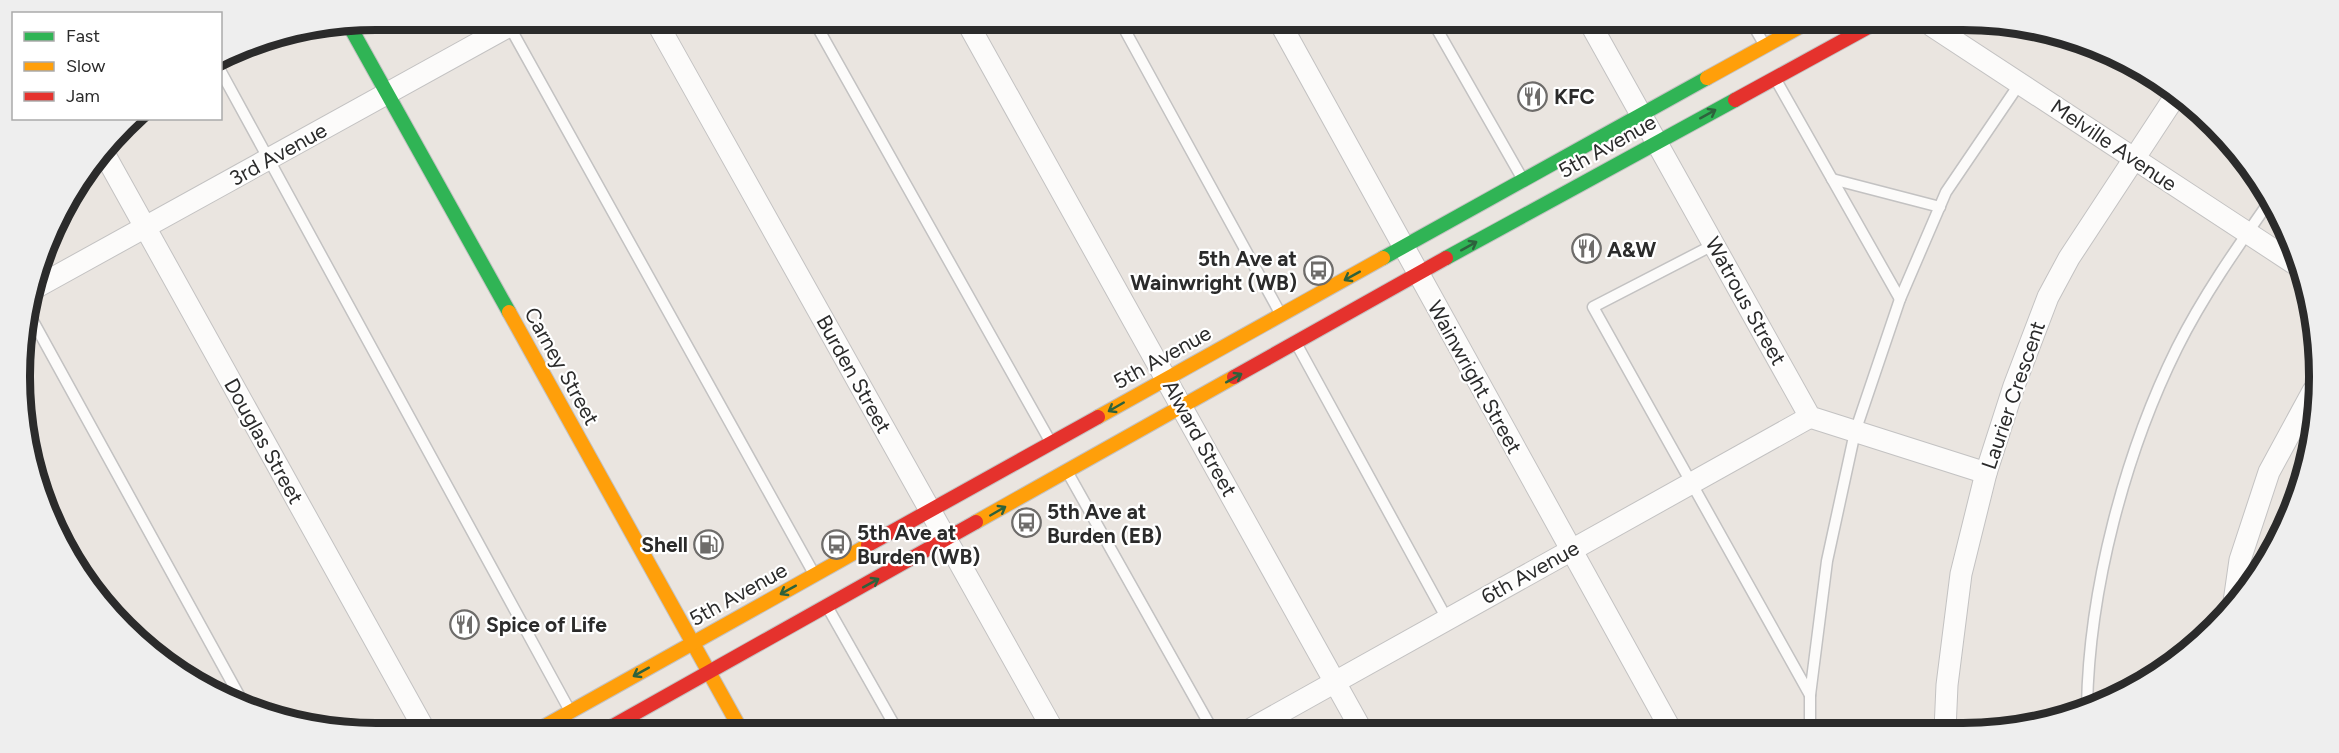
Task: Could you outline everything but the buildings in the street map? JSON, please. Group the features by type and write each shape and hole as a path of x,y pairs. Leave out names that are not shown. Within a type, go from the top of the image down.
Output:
{"main road":[{"name":"5th Avenue","path":"550,723 1795,30"},
{"name":"5th Avenue","path":"618,723 1418,274 1863,30"},
{"name":"Carney Street","path":"352,31 737,723"}],"street":[{"name":"3rd Avenue","path":"43,284 387,94 498,30"},
{"name":"Burden Street","path":"661,30 1049,723"},
{"name":"Alward Street","path":"971,30 1357,723"},
{"name":"Wainwright Street","path":"1284,30 1667,723"},
{"name":"Watrous Street","path":"1594,30 1810,417"},
{"name":"Melville Avenue","path":"1938,30 2289,260"},
{"name":"Laurier Crescent","path":"1945,723 1947,685 1961,574 1986,473 2014,386 2048,297 2068,258 2172,101"},
{"name":"Douglas Street","path":"107,159 421,723"},
{"path":"2236,588 2240,560 2269,472 2308,400"},
{"path":"1810,417 1986,473"},
{"name":"6th Avenue","path":"1262,723 1810,417"}],"lane":[{"path":"516,30 815,575"},
{"path":"819,30 1052,444"},
{"path":"1125,30 1281,316"},
{"path":"1437,30 1523,181"},
{"path":"1756,30 1765,46"},
{"path":"222,74 570,712"},
{"path":"1774,78 1900,299"},
{"path":"1810,723 1810,695 1827,561 1855,432 1900,299 1946,192 2020,83"},
{"path":"1832,179 1940,207"},
{"path":"2088,700 2094,628 2106,553 2129,469 2148,413 2177,348 2211,287 2265,207"},
{"path":"1714,244 1593,307 1810,695"},
{"path":"34,324 238,694"},
{"path":"1296,343 1448,619"},
{"path":"1067,472 1209,723"},
{"path":"828,606 893,723"}],"traffic: fast":[{"path":"352,31 509,312"},
{"path":"1383,258 1707,78"},
{"path":"1446,258 1735,100"}],"traffic: slow":[{"path":"1707,78 1794,30"},
{"path":"1098,417 1383,258"},
{"path":"509,312 737,723"},
{"path":"976,522 1234,377"},
{"path":"550,723 868,545"}],"traffic: jam":[{"path":"1735,100 1863,30"},
{"path":"1234,377 1446,258"},
{"path":"868,545 1098,417"},
{"path":"618,723 976,522"}],"place":[{"name":"KFC","path":"1533,96"},
{"name":"A&W","path":"1586,249"},
{"name":"5th Ave at Wainwright (WB)","path":"1318,270"},
{"name":"5th Ave at Burden (EB)","path":"1026,523"},
{"name":"Shell","path":"709,544"},
{"name":"5th Ave at Burden (WB)","path":"836,544"},
{"name":"Spice of Life","path":"465,624"}]}
